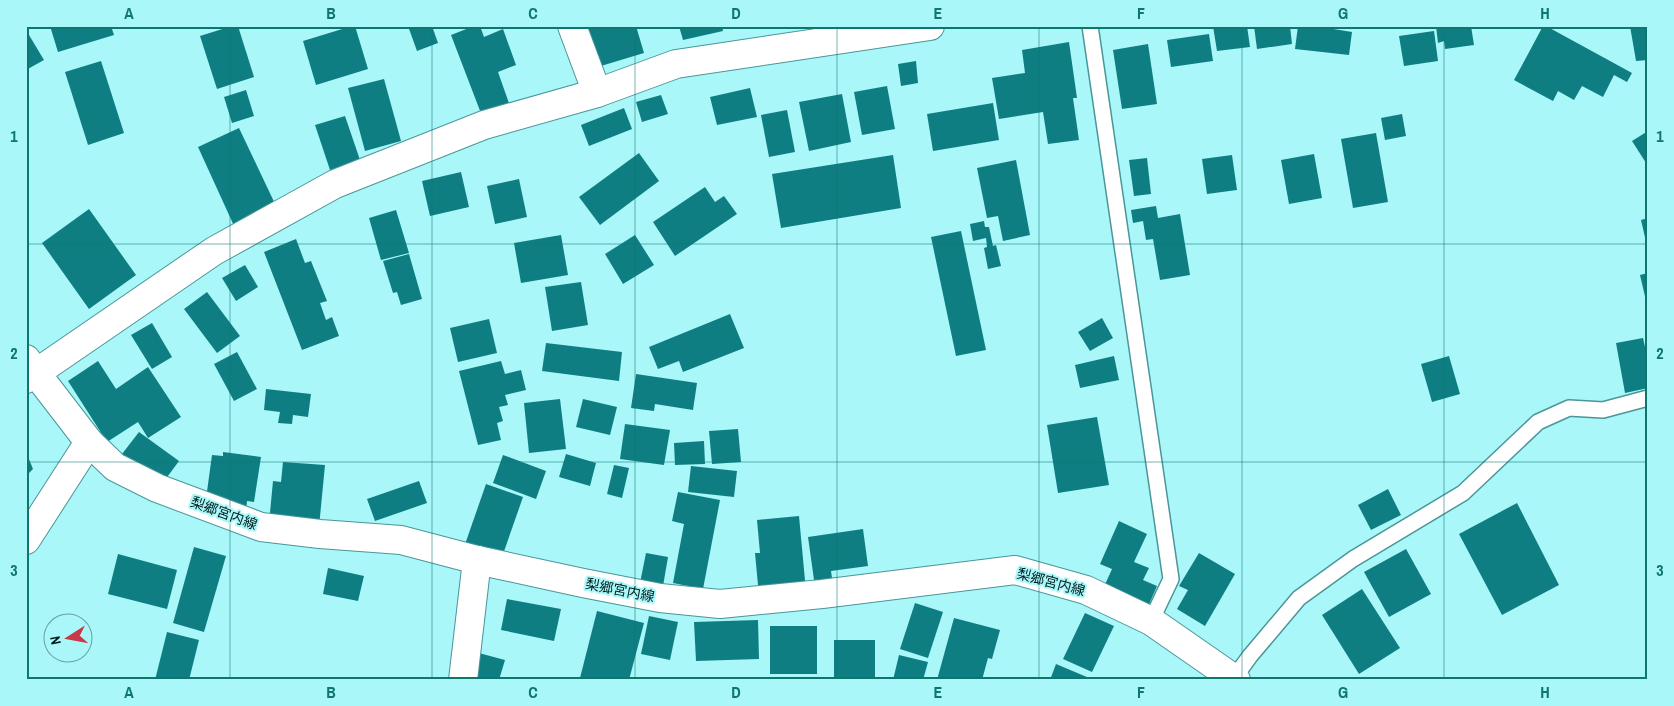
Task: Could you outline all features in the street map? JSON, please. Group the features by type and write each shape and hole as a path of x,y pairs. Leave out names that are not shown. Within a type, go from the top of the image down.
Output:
{"main road":[{"path":"572,26 597,93"},
{"path":"30,370 214,251 335,184 484,126 597,93 676,64 930,26"},
{"name":"梨郷宮内線","path":"30,370 89,442 115,467 157,488 261,527 320,534 401,540 478,560 660,598 720,604 822,594 1015,570 1086,590 1151,621 1235,679"},
{"path":"26,540 89,442"},
{"path":"463,680 478,560"}],"lane":[{"path":"1090,26 1171,579 1151,621"},
{"path":"1235,679 1250,656 1298,598 1353,559 1463,492 1538,422 1569,408 1603,410 1648,398"}],"building":[{"path":"50,26 111,26 114,35 58,52"},
{"path":"232,26 238,26 254,77 217,89 200,36"},
{"path":"355,26 368,69 316,85 303,41"},
{"path":"408,26 432,26 438,43 417,51"},
{"path":"474,26 480,26 484,37 503,29 516,65 498,72 510,106 482,116 451,35"},
{"path":"579,26 636,26 644,53 591,69"},
{"path":"679,26 722,26 723,31 683,40"},
{"path":"1213,26 1247,26 1250,47 1217,51"},
{"path":"1254,26 1290,26 1292,44 1257,49"},
{"path":"1298,26 1315,26 1352,32 1349,55 1295,49"},
{"path":"1436,26 1471,26 1474,45 1445,49 1444,41 1438,43"},
{"path":"1543,26 1632,73 1627,82 1614,75 1603,97 1582,86 1574,100 1558,91 1553,101 1514,80"},
{"path":"1630,26 1648,26 1648,60 1636,61"},
{"path":"26,30 44,60 26,70"},
{"path":"1434,31 1438,61 1404,66 1399,36"},
{"path":"1209,34 1213,61 1171,67 1167,40"},
{"path":"1069,42 1077,98 1073,98 1079,140 1048,144 1043,112 999,119 992,78 1025,73 1022,50"},
{"path":"1148,44 1157,104 1122,109 1113,50"},
{"path":"101,61 124,133 88,145 65,72"},
{"path":"916,61 918,83 901,86 898,64"},
{"path":"384,79 401,141 365,151 348,88"},
{"path":"887,86 895,129 862,135 854,92"},
{"path":"750,88 757,117 717,125 710,97"},
{"path":"246,90 254,116 232,123 224,97"},
{"path":"842,94 851,142 809,151 799,102"},
{"path":"661,95 668,114 642,122 636,102"},
{"path":"993,103 999,140 933,151 927,114"},
{"path":"624,108 632,129 589,146 581,125"},
{"path":"787,110 795,152 769,157 761,115"},
{"path":"1402,114 1406,136 1385,140 1381,118"},
{"path":"345,116 360,160 330,170 315,125"},
{"path":"239,128 277,208 235,228 198,147"},
{"path":"1648,131 1648,166 1632,141"},
{"path":"1376,133 1388,202 1353,208 1341,139"},
{"path":"639,153 659,181 600,225 579,197"},
{"path":"1314,154 1322,198 1289,204 1281,160"},
{"path":"893,155 901,208 781,228 772,174"},
{"path":"1232,155 1237,190 1207,194 1202,159"},
{"path":"1147,158 1151,194 1134,196 1129,160"},
{"path":"1016,160 1030,235 1003,241 998,216 987,218 977,168"},
{"path":"461,172 469,207 430,216 422,181"},
{"path":"519,179 527,217 495,224 487,186"},
{"path":"705,187 715,202 724,196 737,214 675,256 653,222"},
{"path":"1156,206 1158,218 1180,214 1190,275 1160,280 1153,239 1146,240 1143,221 1133,223 1131,210"},
{"path":"89,209 136,275 89,309 42,243"},
{"path":"396,210 409,253 381,260 369,218"},
{"path":"1648,218 1648,246 1647,246 1641,220"},
{"path":"984,221 985,227 989,227 993,246 996,245 1001,266 988,269 984,248 987,247 986,238 973,241 970,224"},
{"path":"961,231 986,350 956,356 931,237"},
{"path":"561,235 568,275 521,283 514,243"},
{"path":"635,235 654,265 623,284 605,254"},
{"path":"296,239 305,263 311,261 327,301 320,303 326,320 332,317 339,336 302,350 264,252"},
{"path":"409,254 422,299 401,305 397,292 393,293 383,261"},
{"path":"245,265 258,287 236,301 222,278"},
{"path":"1648,273 1648,304 1647,305 1640,275"},
{"path":"581,282 588,325 552,331 545,287"},
{"path":"207,292 240,336 217,353 184,309"},
{"path":"730,314 744,348 683,372 679,361 658,369 649,347"},
{"path":"1102,318 1113,338 1090,351 1078,332"},
{"path":"489,319 497,353 458,362 450,328"},
{"path":"152,323 172,357 152,369 131,335"},
{"path":"1643,338 1648,360 1648,388 1625,393 1616,343"},
{"path":"546,343 622,352 619,381 542,371"},
{"path":"237,352 257,389 234,401 214,364"},
{"path":"1114,356 1119,380 1080,388 1075,365"},
{"path":"1449,356 1460,394 1432,402 1421,364"},
{"path":"98,361 116,389 148,367 181,417 148,438 138,422 107,442 68,381"},
{"path":"501,361 505,374 521,370 526,390 505,395 508,405 499,407 503,421 497,423 501,440 478,445 459,371"},
{"path":"636,374 697,383 693,410 655,404 654,411 631,408"},
{"path":"266,389 311,394 308,417 293,415 292,424 278,423 280,412 264,410"},
{"path":"560,399 566,449 529,453 524,403"},
{"path":"583,399 617,407 610,435 576,427"},
{"path":"1097,417 1109,485 1058,493 1047,425"},
{"path":"625,424 670,430 664,465 620,459"},
{"path":"738,429 741,462 712,464 709,431"},
{"path":"139,432 179,461 162,484 122,454"},
{"path":"704,441 705,464 675,465 674,443"},
{"path":"26,452 33,469 26,476"},
{"path":"223,452 261,457 254,502 247,501 246,512 205,506 212,455 223,456"},
{"path":"566,454 596,463 590,486 559,477"},
{"path":"503,455 546,471 536,499 493,483"},
{"path":"283,462 325,465 319,527 269,523 273,481 281,482"},
{"path":"614,465 629,468 622,498 607,494"},
{"path":"691,466 737,471 734,497 688,492"},
{"path":"419,481 427,503 375,521 367,499"},
{"path":"486,484 523,497 502,557 462,553"},
{"path":"1388,489 1401,515 1371,530 1358,505"},
{"path":"678,492 720,500 703,589 673,583 684,524 672,521"},
{"path":"1517,503 1559,585 1502,615 1459,534"},
{"path":"799,516 806,591 759,596 755,553 760,553 757,520"},
{"path":"1119,521 1147,534 1134,562 1149,568 1143,580 1157,586 1147,609 1103,589 1112,569 1100,564"},
{"path":"863,529 868,566 831,571 833,585 815,587 808,537"},
{"path":"194,547 226,556 204,632 173,623"},
{"path":"1406,549 1431,594 1389,617 1364,572"},
{"path":"646,553 668,557 662,592 639,588"},
{"path":"1199,553 1235,574 1205,626 1177,609 1188,590 1179,586"},
{"path":"118,554 177,570 167,609 108,594"},
{"path":"328,568 364,576 358,601 323,594"},
{"path":"1362,589 1400,648 1359,674 1322,615"},
{"path":"507,599 561,609 554,641 501,630"},
{"path":"915,603 943,612 928,658 900,649"},
{"path":"597,611 644,623 629,680 587,680 580,678"},
{"path":"1085,613 1114,626 1092,672 1063,659"},
{"path":"649,616 678,622 670,660 641,654"},
{"path":"954,618 1000,630 992,659 988,658 982,680 937,680"},
{"path":"758,620 759,659 696,661 694,622"},
{"path":"770,626 817,626 817,674 770,674"},
{"path":"167,632 199,640 189,680 155,680"},
{"path":"834,640 875,640 875,680 834,680"},
{"path":"475,652 505,660 499,680 467,680"},
{"path":"899,655 928,662 923,680 893,680"},
{"path":"1056,664 1094,680 1050,680"}]}
